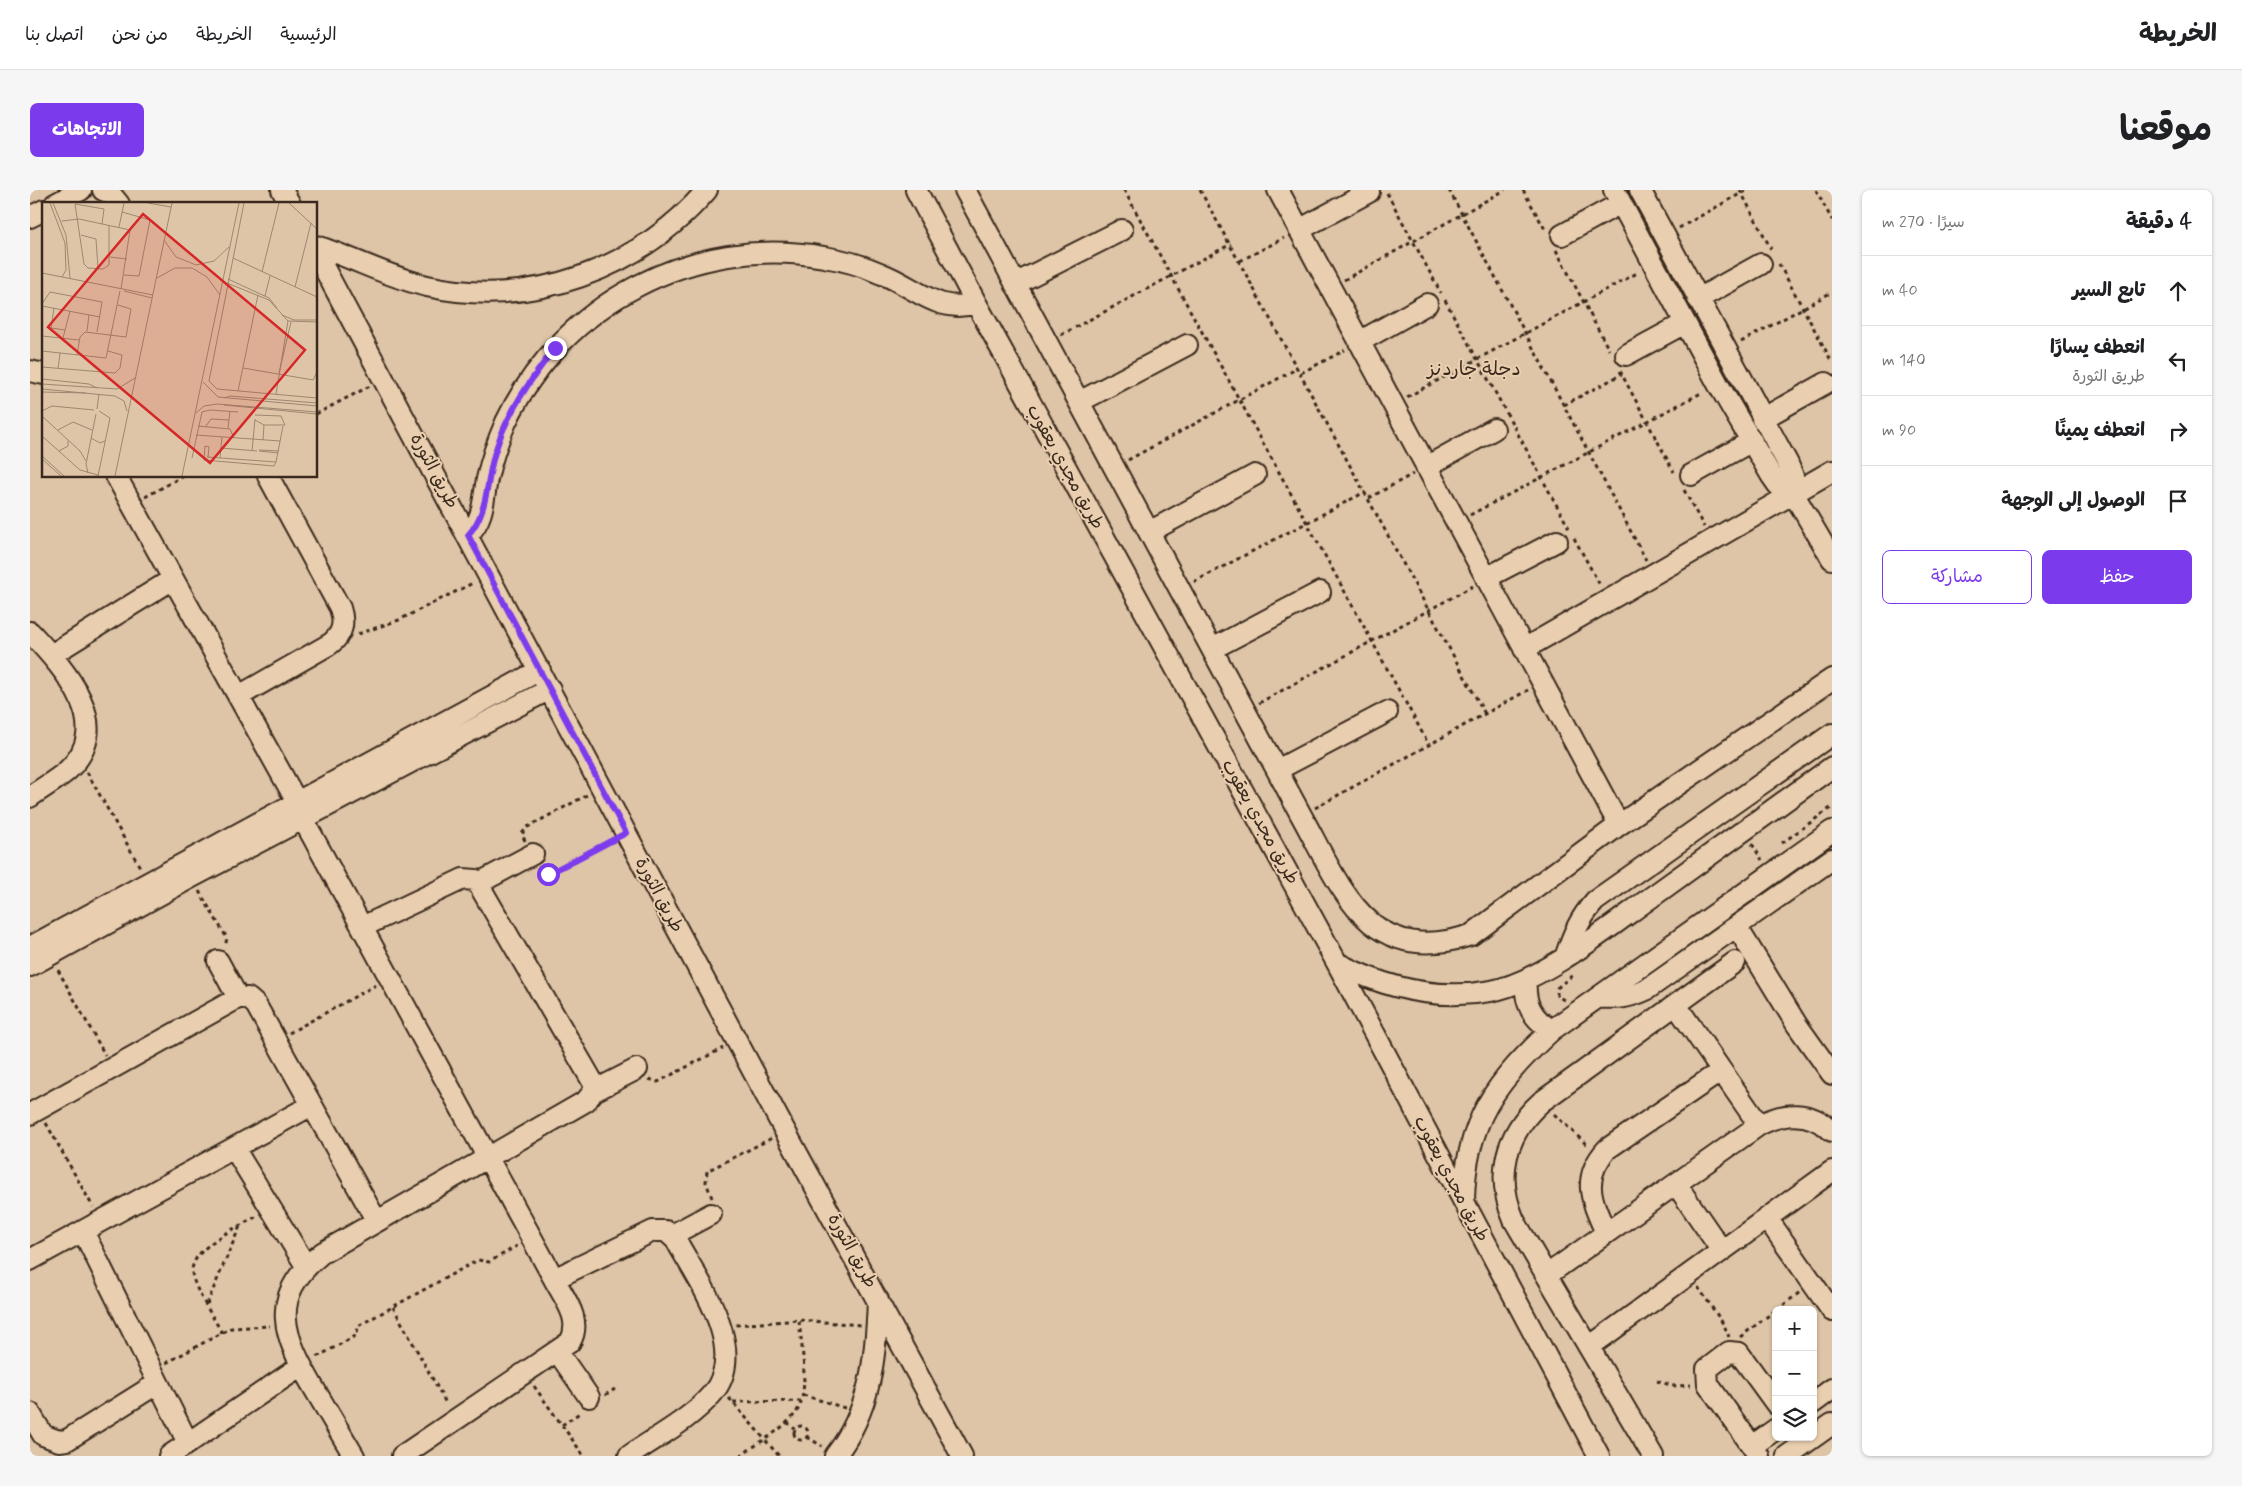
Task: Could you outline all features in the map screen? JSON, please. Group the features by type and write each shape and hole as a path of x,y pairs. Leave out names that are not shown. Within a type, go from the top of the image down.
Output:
{"street":[{"path":"59,202 81,190"},
{"path":"103,190 110,192 118,202"},
{"path":"282,190 289,202"},
{"path":"318,247 401,279 427,286 480,292 533,289 584,276 633,253 676,222 707,190"},
{"path":"965,190 1301,815 1357,911 1376,928 1398,939 1422,944 1447,943 1470,935 1619,825 1832,679"},
{"path":"1278,190 1619,825"},
{"path":"1299,230 1377,191"},
{"path":"1642,191 1762,419 1788,464 1793,476 1793,493 1832,559"},
{"name":"طريق مجدي يعقوب","path":"924,193 976,303 1337,963 1599,1456"},
{"path":"1562,234 1617,197 1718,384 1778,485 1793,493"},
{"path":"30,217 42,211"},
{"path":"1015,284 1122,230"},
{"path":"468,535 482,513 487,479 506,423 536,371 576,327 624,292 651,278 707,259 736,254 796,253 835,259 882,274 942,305 959,307 976,303"},
{"name":"طريق الثورة","path":"318,257 785,1131 878,1298 962,1456"},
{"path":"1698,299 1761,264"},
{"path":"1359,342 1427,304"},
{"path":"1626,355 1685,322"},
{"path":"1079,402 1187,345"},
{"path":"1762,419 1826,383"},
{"path":"1426,467 1494,429"},
{"path":"1690,475 1752,441"},
{"path":"1524,649 1832,471"},
{"path":"1149,532 1255,475"},
{"path":"117,478 239,696 574,1318 576,1326 570,1342 402,1456"},
{"path":"239,696 337,639 342,629 343,618 340,608 269,478"},
{"path":"1486,578 1557,541"},
{"path":"51,655 173,579"},
{"path":"1212,649 1320,592"},
{"path":"30,632 51,655 75,687 86,713 86,735 79,756 68,770 30,797"},
{"path":"30,966 192,878 300,810 540,670"},
{"path":"30,947 148,882 550,689"},
{"path":"1277,770 1386,712"},
{"path":"1566,955 1584,913 1595,901 1832,734"},
{"path":"1337,963 1367,978 1397,988 1428,994 1460,994 1491,991 1526,980 1750,841 1832,767"},
{"path":"1464,1204 1464,1170 1472,1138 1483,1111 1503,1079 1526,1054 1552,1030 1599,998 1766,866 1832,831"},
{"path":"479,883 532,854"},
{"path":"1599,998 1616,999 1632,997 1658,982 1830,866"},
{"path":"362,927 463,879 472,878 479,883 594,1084 594,1091"},
{"path":"1738,927 1797,1025 1832,1074"},
{"path":"218,961 238,998"},
{"path":"1653,1456 1514,1220 1506,1200 1504,1178 1508,1149 1520,1123 1541,1102 1735,962"},
{"path":"1526,980 1526,1001 1530,1010 1540,1022 1552,1030"},
{"path":"34,1112 238,998 243,997 253,1001 376,1220"},
{"path":"1676,1005 1759,1125"},
{"path":"354,1456 291,1347 286,1326 287,1304 293,1284 306,1266 322,1253 376,1220 586,1101 594,1091 637,1069"},
{"path":"1606,1232 1592,1200 1590,1189 1593,1172 1600,1157 1607,1149 1721,1071"},
{"path":"30,1260 312,1105"},
{"path":"1547,1275 1759,1125 1775,1117 1792,1114 1809,1116 1825,1124 1832,1131"},
{"path":"234,1148 306,1266"},
{"path":"1589,1347 1832,1172"},
{"path":"1676,1184 1722,1250"},
{"path":"672,1234 711,1214"},
{"path":"1767,1218 1824,1295"},
{"path":"554,1279 660,1229 672,1234 722,1327 727,1357 719,1386 698,1408 629,1456"},
{"path":"82,1231 188,1443"},
{"path":"835,1456 860,1413 870,1385 875,1356 878,1298"},
{"path":"1772,1398 1743,1357 1729,1348 1707,1369 1706,1379 1756,1451 1772,1433"},
{"path":"558,1351 589,1396"},
{"path":"169,1456 301,1366"},
{"path":"30,1413 36,1440 59,1441 75,1437 155,1377"},
{"path":"1817,1400 1832,1389"},
{"path":"1787,1456 1832,1424"}],"path":[{"path":"1124,190 1173,276 1429,745"},
{"path":"1200,190 1485,714"},
{"path":"1449,190 1654,574"},
{"path":"1330,287 1506,190"},
{"path":"1665,235 1741,191 1747,190"},
{"path":"1816,190 1832,220"},
{"path":"1377,191 1413,241 1608,601"},
{"path":"1741,191 1832,362"},
{"path":"1240,261 1299,230"},
{"path":"1047,343 1231,244"},
{"path":"1393,405 1654,264"},
{"path":"1726,351 1832,292"},
{"path":"1301,374 1359,342"},
{"path":"1114,467 1298,368"},
{"path":"1564,405 1622,374"},
{"path":"318,413 384,378"},
{"path":"1456,523 1718,384"},
{"path":"1369,498 1426,467"},
{"path":"131,504 179,478"},
{"path":"1180,590 1365,492"},
{"path":"337,639 368,632 399,620 489,574"},
{"path":"1245,710 1486,578"},
{"path":"1301,815 1542,682"},
{"path":"79,756 148,882"},
{"path":"602,787 523,830 523,837 542,872 548,874 626,833"},
{"path":"1777,846 1832,807"},
{"path":"1750,841 1766,866"},
{"path":"1766,866 1769,852"},
{"path":"1753,864 1766,866"},
{"path":"192,878 227,938 218,961"},
{"path":"50,955 112,1068"},
{"path":"1569,998 1560,998 1557,988 1576,973"},
{"path":"276,1040 390,977"},
{"path":"637,1069 652,1082 658,1082 737,1040"},
{"path":"1541,1102 1600,1157"},
{"path":"34,1112 101,1222"},
{"path":"711,1214 713,1203 706,1182 707,1171 711,1167 785,1131"},
{"path":"222,1333 192,1275 193,1264 206,1247 270,1208"},
{"path":"207,1304 241,1226"},
{"path":"301,1366 355,1336 358,1326 478,1260 489,1262 532,1238"},
{"path":"1688,1275 1724,1325 1729,1348 1772,1313"},
{"path":"1789,1306 1824,1295"},
{"path":"394,1307 455,1420"},
{"path":"740,1456 787,1422 796,1413 802,1401 799,1320"},
{"path":"722,1327 799,1320 877,1327"},
{"path":"155,1377 222,1333 241,1326 286,1326"},
{"path":"525,1373 584,1456"},
{"path":"1658,1382 1682,1386 1706,1379"},
{"path":"719,1386 779,1456"},
{"path":"803,1395 860,1413"},
{"path":"732,1402 802,1401"},
{"path":"787,1422 795,1429"},
{"path":"799,1426 807,1429 807,1438 797,1439 794,1434 795,1429 799,1426"}],"district":[{"name":"دجلة جاردنز","path":"1474,369"}],"route":[{"path":"548,874 626,833 468,535 474,529 482,513 487,479 495,450 506,423 536,371 555,348"}]}
